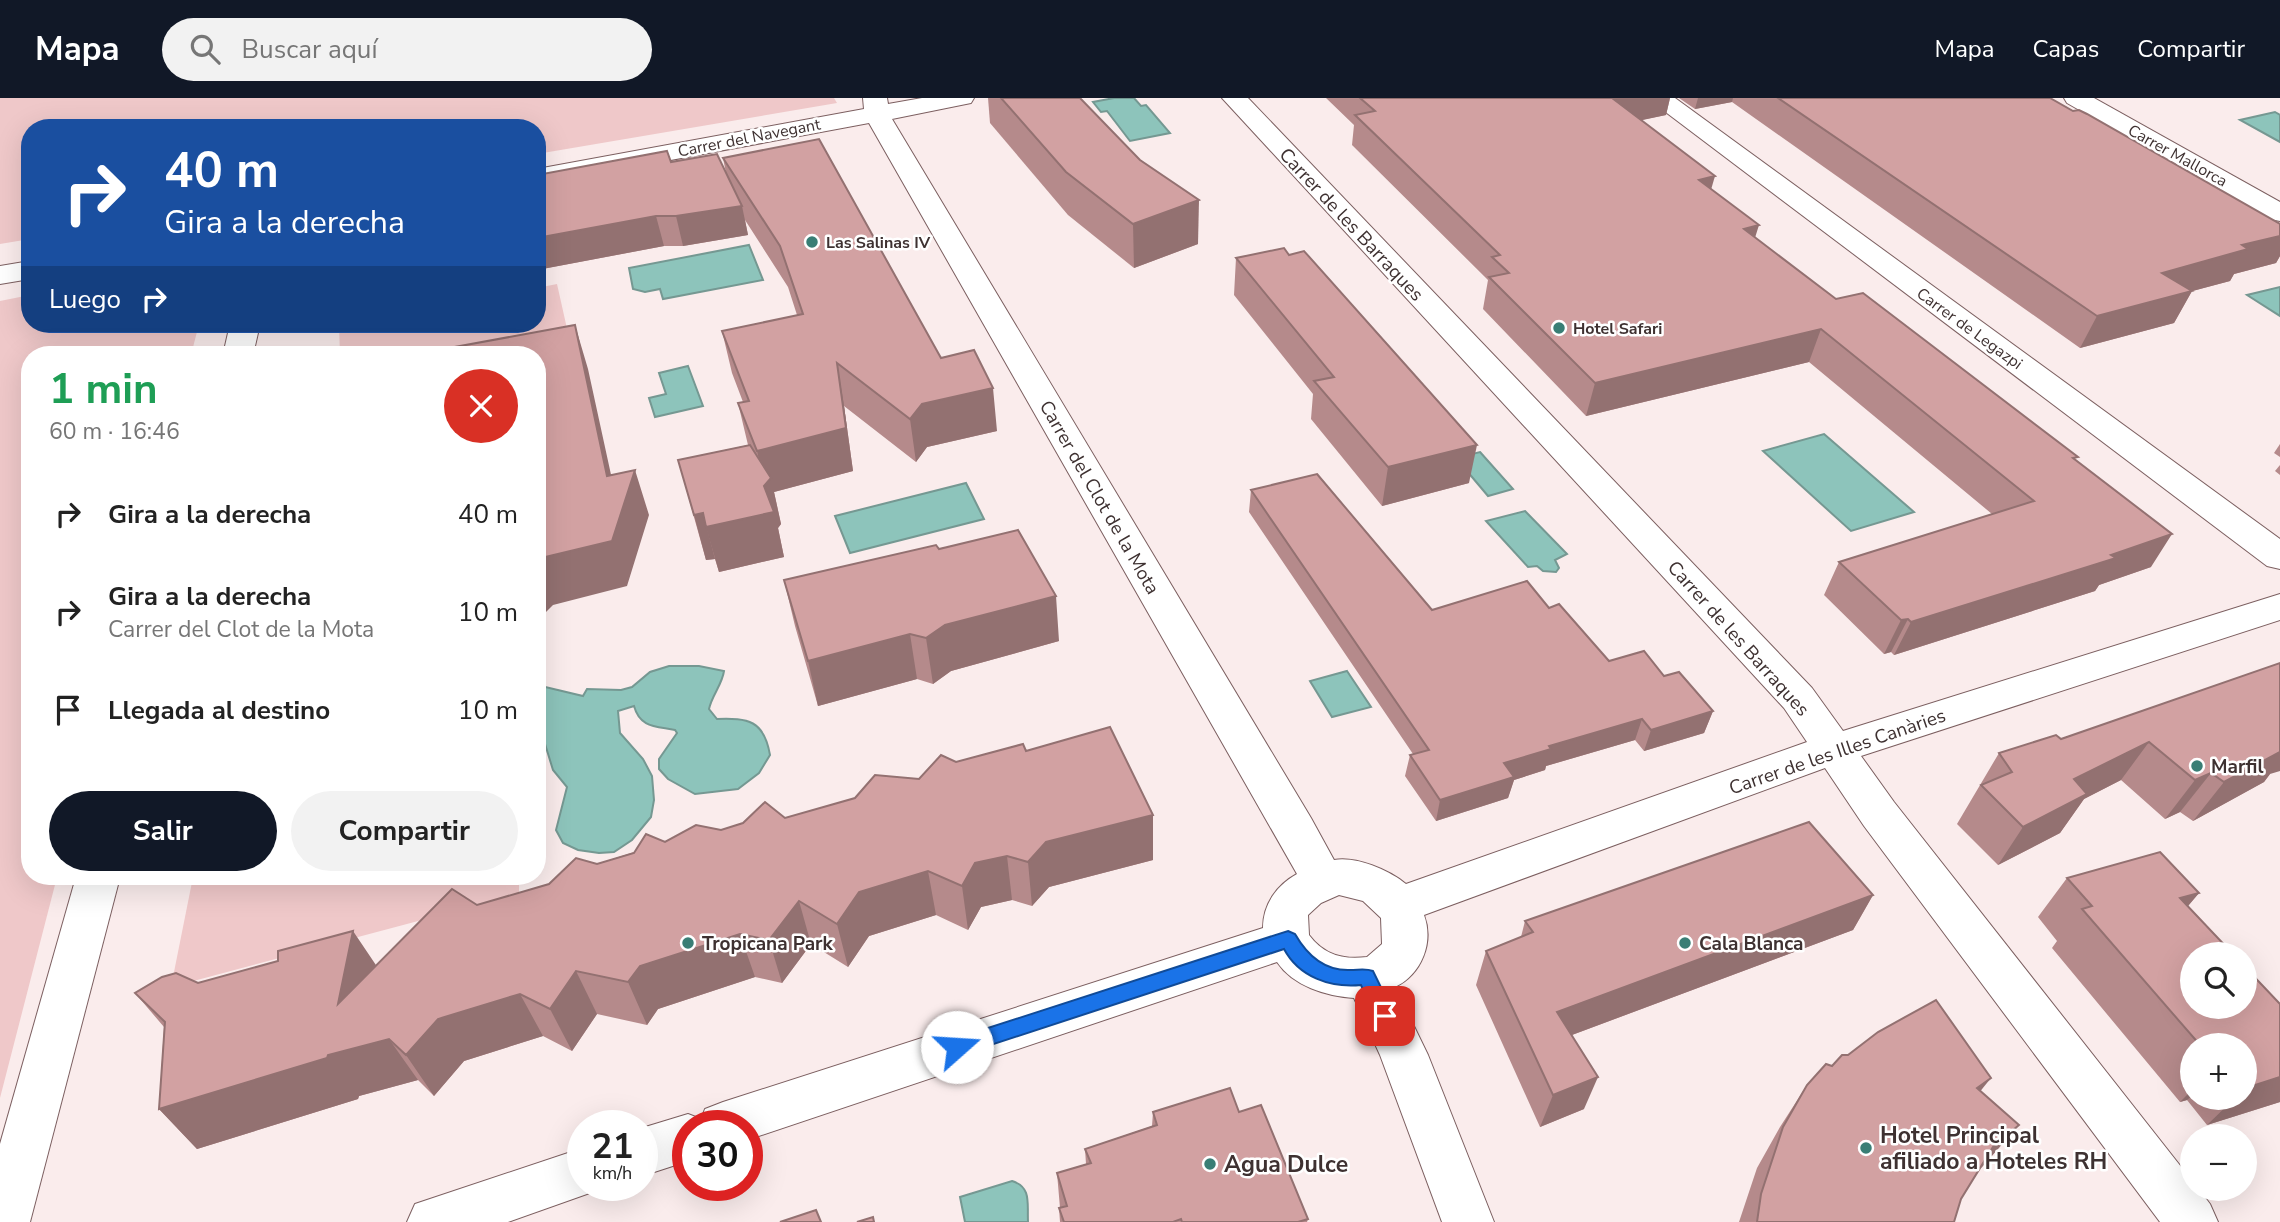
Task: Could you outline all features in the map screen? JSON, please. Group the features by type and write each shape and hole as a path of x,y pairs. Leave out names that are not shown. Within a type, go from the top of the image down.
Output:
{"street":[{"name":"Carrer del Navegant","path":"546,175 869,103 962,98"},
{"name":"Carrer de les Barraques","path":"1234,98 1798,698 1879,814 2192,1222"},
{"name":"Carrer de Legazpi","path":"1659,98 2280,557"},
{"name":"Carrer Mallorca","path":"2076,98 2280,213"},
{"name":"Carrer del Clot de la Mota","path":"869,103 1322,880"},
{"path":"0,275 21,272"},
{"name":"Carrer de les Illes Canàries","path":"1397,906 1834,749 2280,607"},
{"path":"1339,877 1372,885 1386,894 1397,906 1404,919 1407,934 1403,949 1395,962 1383,971 1367,977 1328,975 1310,967 1296,954 1288,939 1285,924 1288,909 1295,896 1322,880 1339,877"},
{"path":"4,1222 96,885"},
{"path":"763,1112 1288,939"},
{"path":"1367,977 1404,1055 1468,1222"},
{"path":"433,1222 567,1177"}],"shaded area":[{"path":"0,98 834,98 837,103 546,152 546,119 21,119 21,240 0,244"},
{"path":"557,284 570,342 546,347 340,346 339,333 546,333 546,286"},
{"path":"21,297 21,333 197,333 193,346 21,346 21,885 55,885 0,1098 0,301"},
{"path":"191,885 519,885 519,894 171,987"}],"water":[{"path":"1134,98 1141,106 1146,105 1170,133 1130,141 1107,111 1101,112 1093,102"},
{"path":"2275,112 2280,115 2280,142 2240,120"},
{"path":"749,245 763,280 663,299 660,289 645,292 633,289 629,268"},
{"path":"2280,287 2280,316 2247,295"},
{"path":"688,366 703,406 655,417 649,398 666,394 659,373"},
{"path":"1824,434 1914,512 1851,531 1763,451"},
{"path":"1480,452 1513,489 1488,496 1456,458"},
{"path":"966,483 984,519 850,553 835,516"},
{"path":"1525,511 1567,554 1555,560 1559,568 1556,572 1543,571 1537,566 1528,567 1486,521"},
{"path":"669,666 699,666 724,671 709,709 717,719 738,719 759,728 764,734 770,755 759,773 738,789 695,794 668,779 659,769 659,759 677,733 675,730 645,722 634,706 618,711 620,733 643,759 652,776 654,800 651,817 632,840 614,852 578,850 563,843 556,830 567,787 553,770 546,747 546,687 583,696 587,689 621,690 632,687 650,672"},
{"path":"1347,671 1371,707 1332,717 1310,681"},
{"path":"1012,1181 1026,1192 1028,1222 965,1222 960,1197"}],"building":[{"path":"1001,98 1080,98 1140,160 1199,200 1133,224 1066,172"},
{"path":"1360,98 1612,98 1715,176 1699,180 1759,225 1744,229 1836,299 1863,293 2078,457 2073,458 2172,534 2111,555 2116,558 1911,622 1908,619 1901,620 1839,562 2034,501 1821,329 1595,383 1489,277 1509,273 1492,257 1500,255 1355,115 1375,111"},
{"path":"1778,98 2050,98 2073,111 2079,110 2087,114 2280,224 2280,236 2242,245 2248,249 2162,273 2192,291 2097,316"},
{"path":"819,139 941,358 974,350 993,388 922,404 910,419 837,363 846,428 757,451 738,403 749,401 722,331 803,314 780,246 723,158"},
{"path":"667,151 671,162 717,154 742,206 676,216 656,216 546,236 546,173"},
{"path":"1284,248 1289,255 1304,251 1477,445 1388,467 1314,381 1334,377 1236,258"},
{"path":"575,325 607,476 635,470 612,541 546,557 546,346 460,346 531,333 546,333 546,330"},
{"path":"750,445 771,478 764,486 774,512 706,527 703,513 694,515 678,460"},
{"path":"1317,474 1432,610 1527,581 1549,608 1559,604 1609,661 1644,651 1664,676 1679,672 1713,711 1651,730 1642,719 1549,746 1551,749 1504,763 1514,777 1440,800 1410,755 1429,750 1251,490"},
{"path":"1018,530 1056,596 945,625 926,638 910,634 808,661 784,580 936,545 939,549"},
{"path":"2280,663 2280,752 2224,782 2211,773 2195,780 2149,742 2074,779 2087,794 2023,827 1981,785 2012,772 1999,753 2056,735 2061,739"},
{"path":"1110,727 1153,815 1046,842 1028,862 1007,856 975,863 962,886 928,871 859,892 837,924 799,901 769,940 740,934 640,966 628,982 576,971 550,1009 520,994 438,1019 406,1055 389,1039 328,1055 327,1058 159,1109 165,1022 135,993 162,977 176,973 198,983 278,961 278,951 353,931 338,1004 452,889 477,905 549,884 576,858 597,864 634,853 646,834 665,842 696,825 721,830 743,823 765,802 785,818 855,798 875,775 919,779 941,755 956,762 1023,744 1026,751"},
{"path":"1809,822 1873,895 1557,1012 1598,1077 1553,1095 1486,951 1533,932 1525,921"},
{"path":"2160,852 2199,893 2180,898 2222,942 2180,942 2180,1019 2257,1019 2257,980 2280,1004 2280,1077 2257,1084 2257,1033 2190,1033 2082,909 2092,906 2067,878"},
{"name":"Hotel Principal afiliado a Hoteles RH","path":"1936,1000 1991,1078 1977,1088 2019,1125 1993,1147 1961,1199 1954,1222 1757,1222 1761,1194 1783,1127 1807,1085 1826,1064 1832,1066 1842,1055 1848,1055 1878,1032"},
{"path":"1230,1088 1239,1112 1261,1105 1308,1219 1298,1222 1182,1222 1181,1219 1173,1222 1064,1222 1059,1208 1067,1206 1057,1173 1091,1163 1085,1149 1157,1125 1153,1112"},
{"path":"816,1210 821,1222 780,1222"},
{"path":"873,1217 874,1222 857,1222"}],"place":[{"name":"Las Salinas IV","path":"812,242"},
{"name":"Hotel Safari","path":"1559,328"},
{"name":"Marfil","path":"2197,766"},
{"name":"Tropicana Park","path":"688,943"},
{"name":"Cala Blanca","path":"1685,943"},
{"name":"Hotel Principal afiliado a Hoteles RH","path":"1866,1148"},
{"name":"Agua Dulce","path":"1210,1164"}],"route":[{"path":"957,1047 1288,939 1296,954 1310,967 1328,975 1367,977 1385,1016"}]}
